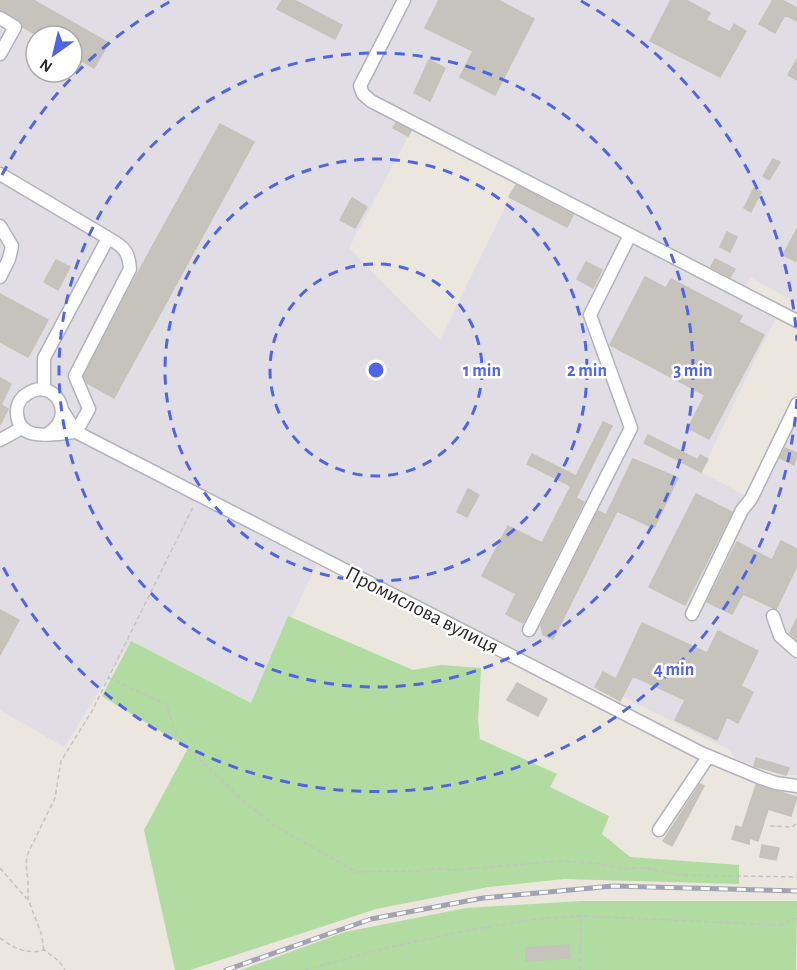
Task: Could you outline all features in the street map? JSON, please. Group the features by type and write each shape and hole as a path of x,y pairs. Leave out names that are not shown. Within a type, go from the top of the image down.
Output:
{"street":[{"path":"402,1 360,86 363,94 371,101 797,321"},
{"path":"0,18 15,27 0,54"},
{"path":"0,174 124,247 129,256 130,269 75,376 88,409 76,432"},
{"path":"0,226 12,246 9,259 0,276"},
{"path":"529,630 631,428 590,315 630,235"},
{"path":"44,390 44,358 108,238"},
{"path":"44,390 56,397 76,432 35,435 22,428 17,415 20,401 30,392 44,390"},
{"path":"692,614 797,404"},
{"path":"49,433 60,424 62,410"},
{"path":"0,440 22,428"},
{"name":"Промислова вулиця","path":"76,432 708,757 776,783 797,786"},
{"path":"772,616 780,636 797,651"},
{"path":"659,830 708,757"}],"path":[{"path":"65,970 59,961 44,950 41,933 28,899 26,863 28,853 55,798 62,761 92,711 168,554 199,496"},
{"path":"109,678 166,704 174,729 184,744 243,802 274,825 357,872 418,871 436,868 455,870 561,861 603,864 621,869 645,868 680,875 797,877"},
{"path":"770,826 792,827 797,823"},
{"path":"0,868 28,899"},
{"path":"305,970 390,947 536,919 581,916 781,925 797,918"},
{"path":"580,970 581,916"},
{"path":"0,938 12,947 35,953 44,950"}],"shaded area":[{"path":"0,0 797,0 797,303 750,277 746,286 413,127 349,248 440,340 517,183 777,315 701,472 756,501 797,418 797,775 786,775 735,758 729,750 623,697 620,701 321,556 251,703 131,641 64,747 0,710"}],"green space":[{"path":"288,616 413,670 441,665 481,668 478,721 480,739 557,774 550,787 609,816 602,834 630,857 739,865 739,884 564,879 488,887 376,909 190,970 175,970 144,830 188,748 102,696 131,641 251,703"},
{"path":"582,901 797,901 796,970 241,970 345,932 466,908"}],"building":[{"path":"0,0 33,0 75,24 24,24 24,28 19,20 0,10"},
{"path":"282,0 294,0 342,25 335,39 277,9"},
{"path":"439,0 498,0 534,19 495,95 460,77 473,51 425,28"},
{"path":"671,0 686,0 710,13 706,20 730,32 734,24 746,31 720,77 650,41"},
{"path":"773,0 782,0 797,8 797,21 785,15 775,33 759,24"},
{"path":"84,29 109,43 94,68 84,62"},
{"path":"797,59 797,80 788,75"},
{"path":"429,60 445,68 430,101 414,93"},
{"path":"396,123 411,131 408,136 393,128"},
{"path":"220,124 254,142 114,398 87,383 84,376"},
{"path":"773,159 780,162 769,180 763,176"},
{"path":"516,185 573,215 567,227 509,197"},
{"path":"754,188 761,192 751,212 744,208"},
{"path":"352,198 367,207 355,228 340,220"},
{"path":"797,229 797,257 795,261 783,255"},
{"path":"727,232 737,237 730,252 720,247"},
{"path":"715,259 735,269 730,277 711,267"},
{"path":"56,260 70,267 58,290 44,282"},
{"path":"586,262 602,270 593,288 577,279"},
{"path":"645,277 666,288 671,279 742,316 739,322 764,335 709,439 688,428 705,395 610,345"},
{"path":"0,294 48,320 28,357 0,342"},
{"path":"0,378 11,384 1,405 8,409 0,425"},
{"path":"603,422 612,426 576,498 584,502 523,623 506,614 516,594 482,576 508,526 542,543 571,486 527,464 532,454 576,476"},
{"path":"648,435 698,460 700,455 708,459 701,472 644,443"},
{"path":"785,448 797,453 794,465 780,458"},
{"path":"633,459 678,478 654,528 617,511 553,639 543,635 541,625 598,511 606,515"},
{"path":"468,489 479,495 467,517 457,512"},
{"path":"696,494 732,512 685,605 649,587"},
{"path":"781,541 797,549 797,566 776,609 743,594 732,614 707,602 737,542 772,560"},
{"path":"0,610 19,620 0,655"},
{"path":"797,618 797,640 790,633"},
{"path":"642,623 707,653 718,631 758,651 741,686 753,692 738,723 727,717 717,740 675,720 685,700 633,676 620,701 595,687 603,672 616,679"},
{"path":"517,683 547,699 538,716 507,700"},
{"path":"756,758 789,768 786,775 754,766"},
{"path":"700,784 704,786 672,846 663,841"},
{"path":"756,785 797,797 791,816 768,809 758,841 750,838 749,844 732,839 736,826 742,828"},
{"path":"762,845 779,848 776,860 760,857"},
{"path":"569,945 570,958 526,961 526,948"}],"railway":[{"path":"226,970 371,919 483,898 613,886 797,891"}]}
